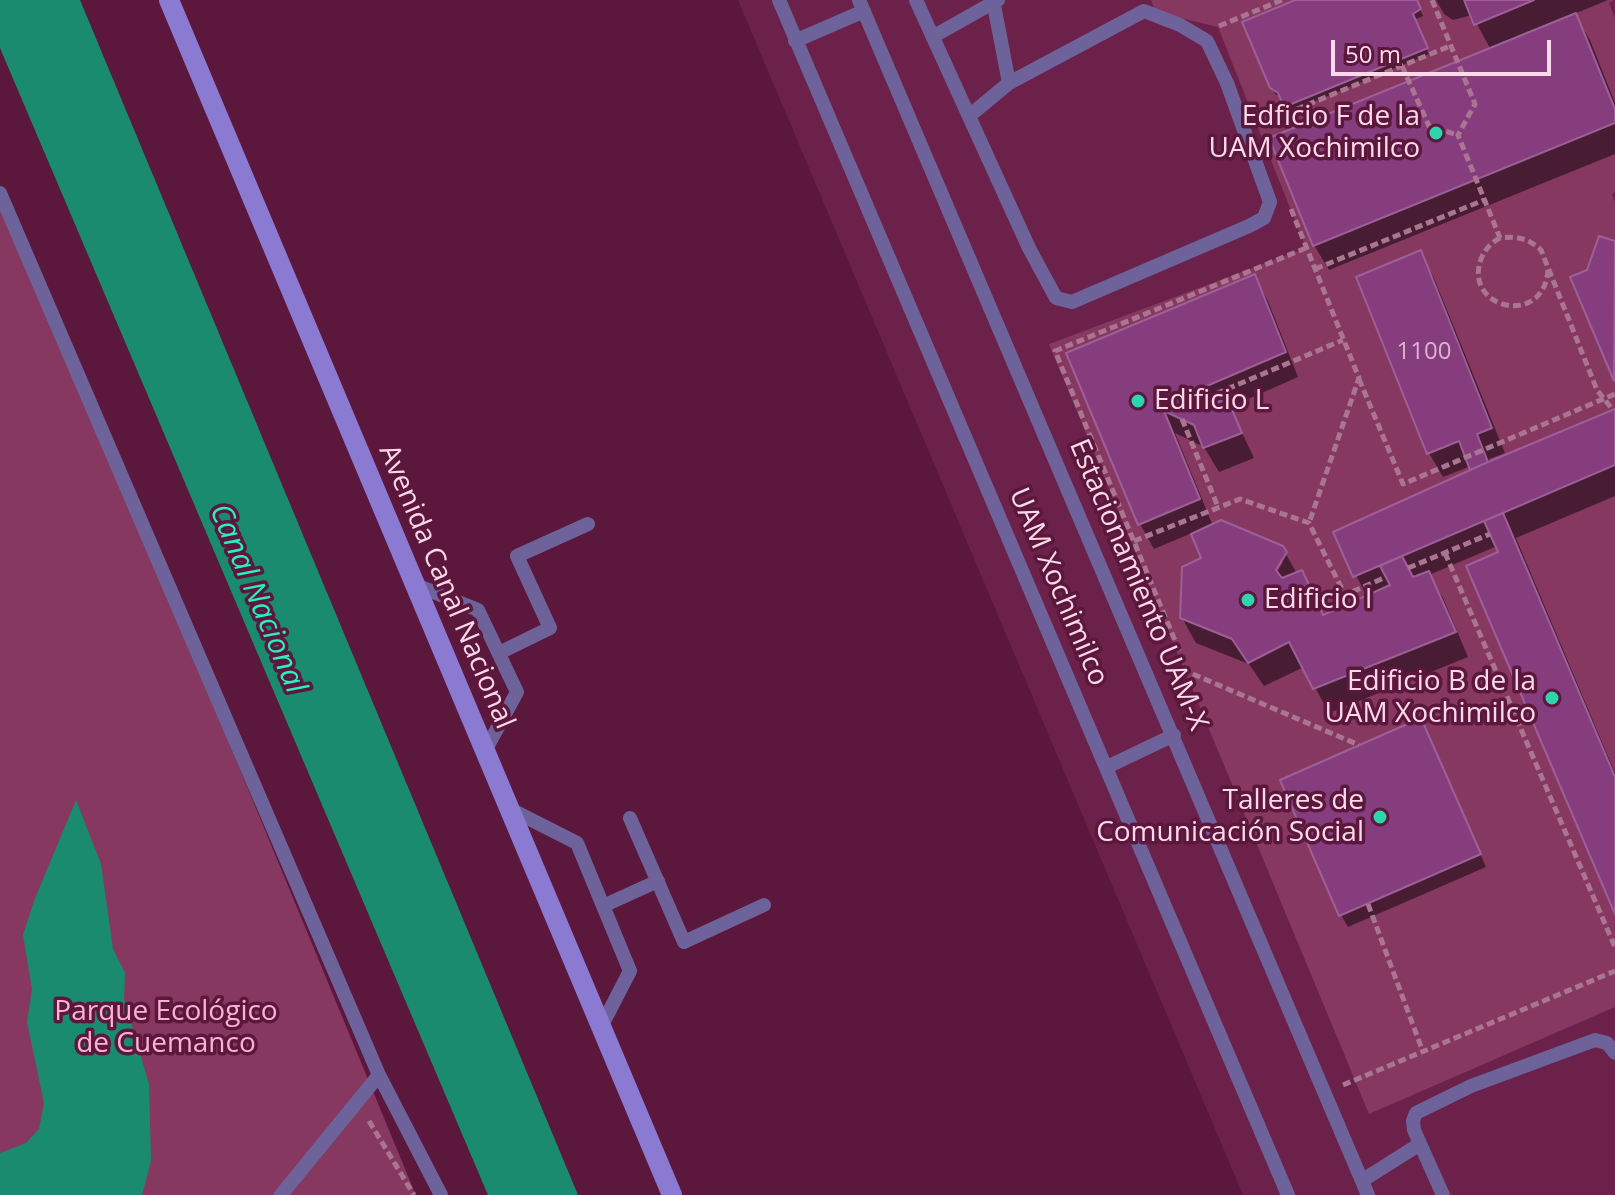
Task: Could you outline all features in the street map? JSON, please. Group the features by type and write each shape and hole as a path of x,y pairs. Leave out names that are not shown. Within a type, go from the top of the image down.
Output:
{"main road":[{"name":"Avenida Canal Nacional","path":"169,0 672,1195"}],"lane":[{"name":"UAM Xochimilco","path":"779,0 1288,1195"},
{"path":"916,0 1029,248 1056,298 1072,302 1249,226 1264,218 1270,202 1227,83 1207,41 1180,25 1144,11 1009,83 969,116"},
{"path":"934,36 995,1 1009,83"},
{"name":"Estacionamiento UAM-X","path":"795,41 862,6 1368,1195"},
{"path":"0,193 379,1075 441,1195"},
{"path":"499,653 550,628 517,556 588,524"},
{"path":"416,585 478,610 517,692 485,751"},
{"path":"1107,767 1174,735"},
{"path":"510,809 577,843 630,971 601,1027"},
{"path":"630,818 684,942 764,905"},
{"path":"603,906 658,881"},
{"path":"1443,1195 1413,1121 1423,1107 1595,1040 1607,1043 1615,1053"},
{"path":"281,1195 379,1075"},
{"path":"1363,1180 1420,1144"}],"path":[{"path":"1223,38 1218,26 1282,0"},
{"path":"1432,0 1475,104 1458,135"},
{"path":"1260,133 1257,125 1450,46"},
{"path":"1402,66 1429,126 1458,135"},
{"path":"1458,135 1500,238"},
{"path":"1286,196 1403,484 1615,394"},
{"path":"1315,269 1484,200"},
{"path":"1547,260 1549,272 1541,294 1522,305 1500,304 1484,290 1478,268 1488,248 1500,238 1521,237 1533,242 1547,260 1597,390 1613,410"},
{"path":"1306,248 1055,351 1188,672 1359,745"},
{"path":"1194,403 1343,340"},
{"path":"1309,523 1359,378"},
{"path":"1182,419 1218,507"},
{"path":"1134,541 1240,499 1309,523 1345,595 1386,577"},
{"path":"1408,568 1490,534"},
{"path":"1445,553 1615,947"},
{"path":"1368,904 1423,1052"},
{"path":"1326,1092 1615,971"},
{"path":"358,1102 414,1195"}],"shaded area":[{"path":"738,0 1615,0 1615,1195 1243,1195"}],"green space":[{"path":"1151,0 1464,0 1474,25 1534,0 1614,0 1609,3 1615,18 1615,109 1576,15 1603,128 1615,123 1615,192 1612,194 1615,202 1615,241 1599,236 1587,270 1571,278 1615,381 1615,1007 1369,1114 1049,344 1306,248 1218,27 1156,12"},
{"name":"Parque Ecológico de Cuemanco","path":"0,189 415,1193 416,1195 0,1195"}],"water":[{"name":"Canal Nacional","path":"0,0 80,0 578,1195 488,1195 0,48"},
{"path":"76,800 101,864 113,949 125,973 124,999 149,1084 151,1161 142,1195 0,1195 0,1153 26,1143 39,1129 44,1103 27,1022 32,989 23,935"}],"building":[{"path":"1295,0 1417,0 1421,9 1413,14 1428,48 1284,107 1278,93 1270,88 1242,22"},
{"path":"1464,0 1534,0 1474,25"},
{"name":"Edficio F de la UAM Xochimilco","path":"1576,13 1615,109 1615,123 1313,246 1269,138"},
{"path":"1599,236 1615,241 1614,381 1570,277 1587,270"},
{"path":"1421,250 1492,428 1477,434 1488,462 1470,470 1459,441 1427,454 1356,277"},
{"name":"Edificio L","path":"1255,274 1286,352 1181,397 1204,408 1227,398 1242,433 1203,448 1194,425 1164,411 1200,499 1138,525 1066,353"},
{"path":"1615,409 1615,465 1353,577 1333,532"},
{"name":"Edificio B de la UAM Xochimilco","path":"1503,513 1615,777 1615,914 1466,566 1498,552 1484,521"},
{"name":"Edificio I","path":"1221,520 1283,546 1287,552 1276,570 1282,578 1302,570 1323,615 1390,585 1380,566 1402,556 1413,577 1429,571 1456,632 1313,689 1289,642 1248,663 1232,639 1180,618 1182,567 1201,558 1191,534"},
{"name":"Talleres de Comunicación Social","path":"1421,718 1481,854 1339,916 1280,780"}],"place":[{"name":"Edficio F de la UAM Xochimilco","path":"1436,133"},
{"name":"Edificio L","path":"1138,401"},
{"name":"Edificio I","path":"1248,600"},
{"name":"Edificio B de la UAM Xochimilco","path":"1552,698"},
{"name":"Talleres de Comunicación Social","path":"1380,817"}]}
